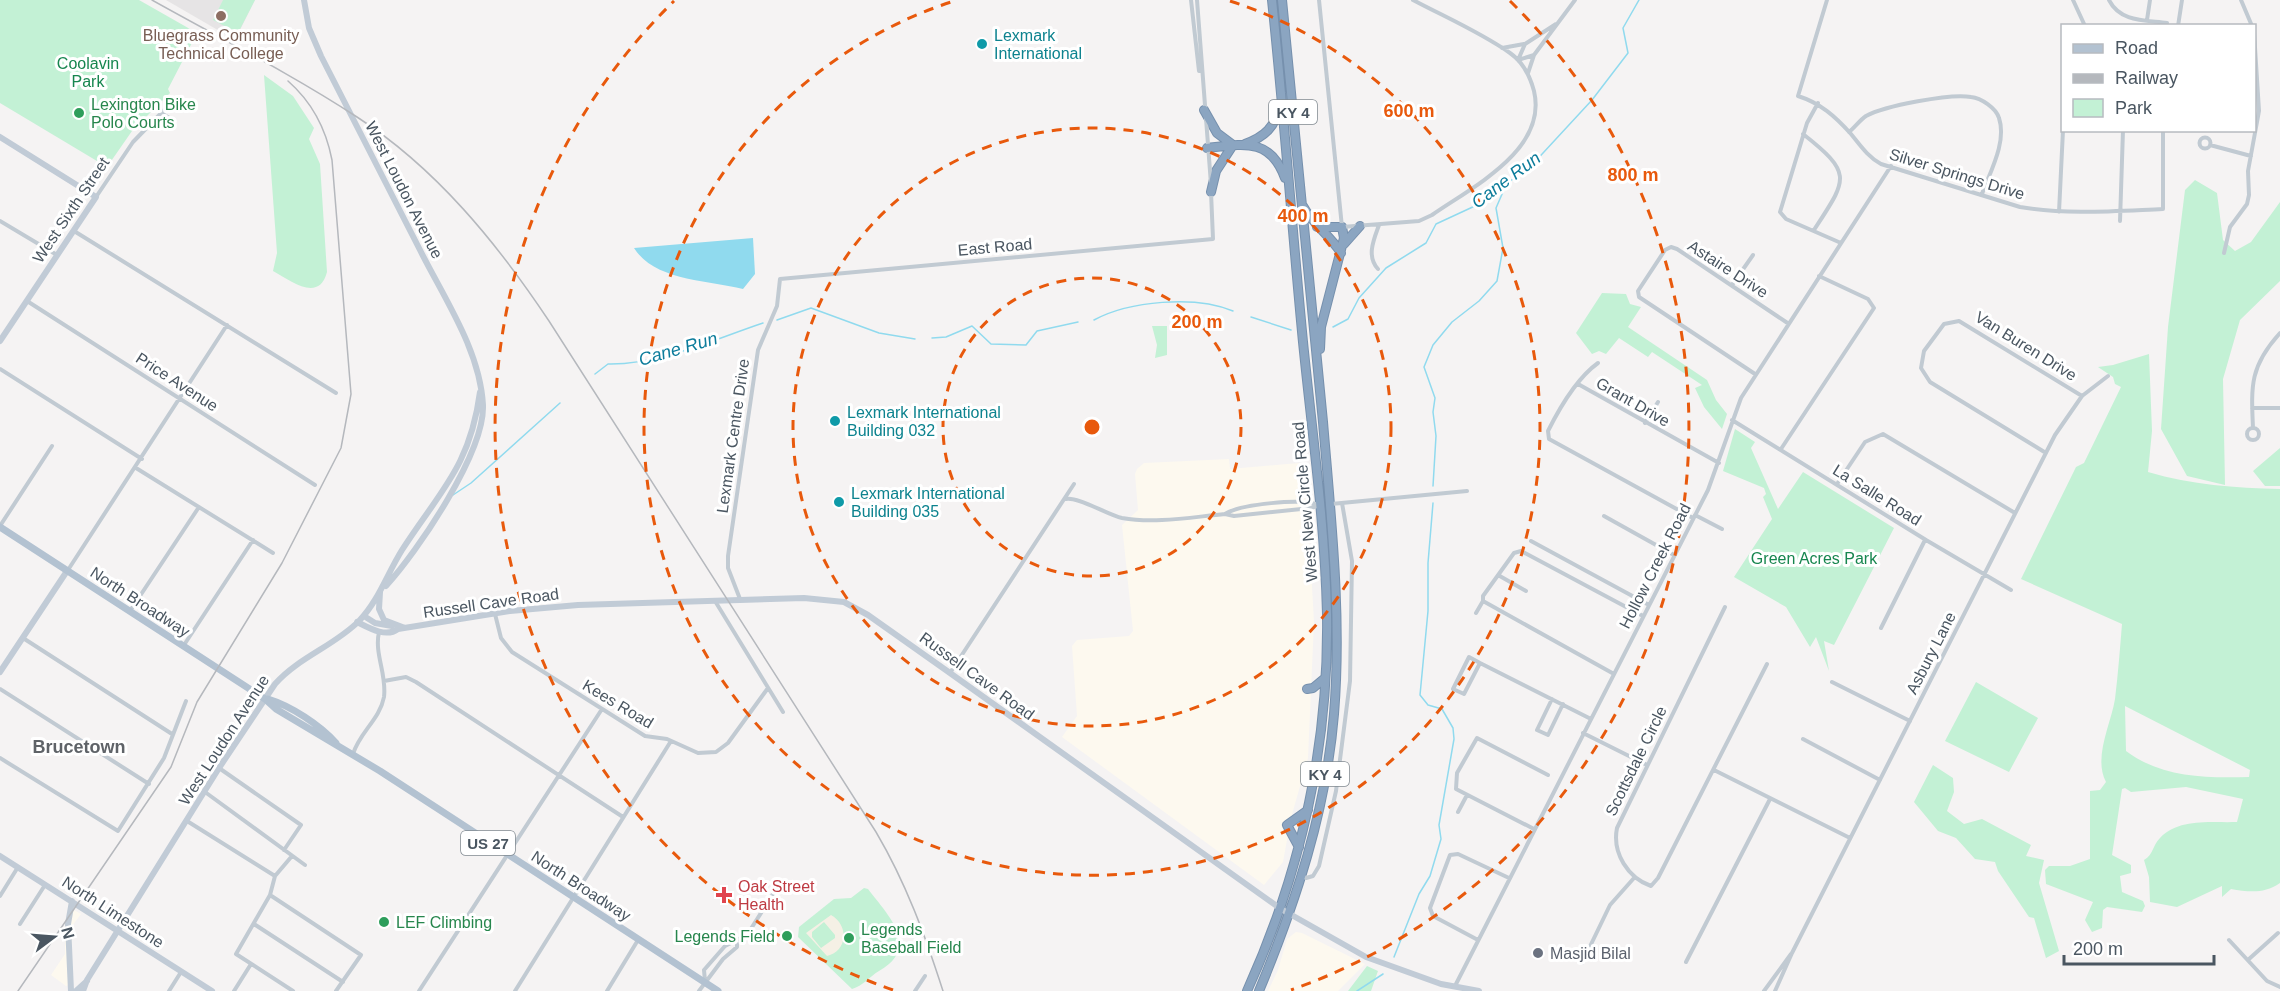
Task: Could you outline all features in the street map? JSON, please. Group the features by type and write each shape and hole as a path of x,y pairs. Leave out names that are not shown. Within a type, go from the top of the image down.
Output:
{"highway":[{"name":"West New Circle Road","path":"1247,991 1281,909 1309,809 1324,702 1325,678 1326,600 1319,505 1272,0"},
{"name":"West New Circle Road","path":"1259,991 1291,914 1321,797 1334,715 1337,630 1330,504 1282,0"},
{"path":"1207,148 1244,144 1264,135 1277,115 1280,93"},
{"path":"1204,110 1217,133 1233,145"},
{"path":"1264,135 1266,151"},
{"path":"1244,144 1266,151 1280,165 1288,187"},
{"path":"1211,192 1216,171 1233,145"},
{"path":"1301,202 1317,226 1342,249"},
{"path":"1317,226 1342,227 1342,249 1321,327 1318,369"},
{"path":"1342,249 1360,226"},
{"path":"1324,702 1307,689 1313,688 1325,678"},
{"path":"1299,848 1287,825 1309,809"}],"main road":[{"name":"North Broadway","path":"0,527 266,699 279,703 308,721 328,734 338,745 718,991"}],"street":[{"name":"West Loudon Avenue","path":"87,980 219,768 275,684 296,663 364,616 411,555 469,461 481,422 480,392 469,348 321,56 309,28 304,0"},
{"path":"1191,0 1196,57 1201,79"},
{"path":"1197,0 1211,192"},
{"path":"1319,0 1342,227 1419,220 1432,214 1478,183 1520,148 1529,134 1535,115 1535,95 1528,74 1518,60 1502,48 1413,0"},
{"path":"1528,74 1534,55 1575,0"},
{"name":"Silver Springs Drive","path":"1827,0 1798,96 1818,103 1849,132 1870,156 1891,166 2020,207 2059,212 2163,209 2163,132"},
{"path":"2073,0 2084,24"},
{"path":"2109,0 2120,14 2130,19 2167,24"},
{"path":"2147,20 2150,0"},
{"path":"2178,24 2182,0"},
{"path":"2241,0 2251,24"},
{"path":"1502,48 1525,44 1556,24"},
{"path":"1518,60 1525,44"},
{"path":"1518,60 1534,55"},
{"path":"2256,70 2259,111 2256,128"},
{"path":"1849,132 1865,117 1881,110 1912,102 1971,97 1989,105 1998,116 2002,129 1982,194"},
{"name":"West Sixth Street","path":"0,341 133,142 172,102"},
{"path":"1818,103 1803,134 1780,212 1786,219 1841,243"},
{"path":"161,113 171,119"},
{"path":"2059,212 2062,132"},
{"path":"2120,221 2123,132"},
{"path":"2224,253 2230,227 2248,201 2248,171 2255,132"},
{"path":"1803,134 1837,165 1841,174 1840,188 1814,230"},
{"path":"0,137 96,197"},
{"path":"2210,145 2251,156"},
{"name":"Hollow Creek Road","path":"1454,987 1694,517 1719,464 1732,420 1755,374 1891,166"},
{"name":"East Road","path":"780,279 1213,239 1211,192"},
{"path":"0,221 57,255"},
{"path":"1378,269 1374,264 1372,247 1379,225"},
{"path":"73,231 336,393"},
{"name":"Astaire Drive","path":"1755,374 1642,300 1638,291 1665,250 1671,247 1789,324"},
{"path":"1732,285 1753,255"},
{"path":"1781,449 1874,308 1871,301 1820,276"},
{"name":"Lexmark Centre Drive","path":"740,599 730,574 728,556 758,350 777,306 780,279"},
{"name":"Price Avenue","path":"27,301 315,485"},
{"name":"Van Buren Drive","path":"2046,453 1930,382 1921,368 1924,351 1944,324 1959,321 2082,396"},
{"path":"0,672 142,459 227,325"},
{"path":"2253,428 2251,387 2256,367 2263,353 2280,333"},
{"path":"1578,384 1598,363"},
{"path":"0,369 142,459"},
{"name":"Asbury Lane","path":"1775,991 1791,953 2062,423 2082,396 2108,376"},
{"name":"Grant Drive","path":"1694,517 1549,439 1550,427 1578,384 1719,464"},
{"path":"1645,423 1658,402"},
{"path":"2252,408 2280,408"},
{"name":"La Salle Road","path":"1732,420 2011,590"},
{"path":"1837,484 1865,442 1883,434 2015,513"},
{"path":"0,527 52,446"},
{"path":"136,468 273,553"},
{"path":"950,673 1074,484"},
{"path":"1066,499 1073,498 1102,512 1130,519 1225,514 1234,516 1311,508 1319,505 1467,491"},
{"path":"1302,876 1306,878 1313,876 1319,864 1336,791 1347,716 1352,561 1342,503"},
{"path":"130,611 199,507"},
{"path":"1604,516 1674,555"},
{"path":"1694,517 1722,529"},
{"path":"183,646 253,540"},
{"path":"1881,628 1926,540"},
{"path":"1531,541 1648,605"},
{"path":"1476,613 1483,601 1483,596 1498,574 1514,553 1521,551 1643,616"},
{"path":"1498,574 1526,591"},
{"path":"381,591 379,609 384,620 401,629"},
{"name":"Russell Cave Road","path":"379,632 393,632 495,614 578,605 804,598 844,602 868,615 1281,909 1368,958 1454,987 1479,991"},
{"path":"715,600 783,712"},
{"path":"1483,601 1614,674"},
{"name":"Scottsdale Circle","path":"1634,878 1619,855 1616,834 1647,765 1725,607"},
{"name":"Kees Road","path":"495,614 501,638 508,648 645,736 671,741 698,753 710,753 721,749 733,737 768,688"},
{"name":"Russell Cave Road","path":"364,616 375,623 401,629"},
{"path":"353,754 381,705 384,681 376,643 379,632 357,622"},
{"path":"22,637 172,734"},
{"path":"1480,663 1464,694 1454,688 1469,657 1591,719"},
{"path":"1582,963 1603,916 1634,878 1651,886 1656,882 1767,664"},
{"path":"384,681 406,677 412,679 623,817"},
{"path":"1833,682 1910,721"},
{"path":"0,689 149,784"},
{"path":"1552,699 1537,730 1548,735 1563,704"},
{"path":"0,758 118,831 164,758 186,701"},
{"path":"419,991 602,709"},
{"path":"1583,733 1647,765"},
{"path":"1534,829 1456,789 1457,773 1477,738 1548,775"},
{"path":"1803,739 1880,780"},
{"path":"515,991 671,741"},
{"path":"219,768 301,825 284,850"},
{"path":"1714,770 1850,838"},
{"path":"205,792 305,865"},
{"path":"1458,812 1467,795"},
{"path":"1686,962 1770,799"},
{"path":"187,821 275,876"},
{"path":"1478,940 1433,916 1430,908 1450,855 1458,854 1509,878"},
{"name":"North Limestone","path":"0,856 212,991"},
{"path":"292,856 275,876 270,895 236,954 293,991"},
{"path":"0,896 18,867"},
{"path":"20,924 45,884"},
{"path":"705,982 704,970 725,945 737,942 747,935 780,884"},
{"path":"270,895 361,955 336,991"},
{"path":"71,991 68,924 72,901"},
{"path":"254,924 343,982"},
{"path":"2249,959 2278,933"},
{"path":"608,991 639,940"},
{"path":"2229,940 2267,981 2280,987"},
{"path":"699,991 728,954 737,947 737,942"},
{"name":"Asbury Lane","path":"1764,991 1791,953"},
{"path":"234,991 251,964"},
{"path":"168,991 181,971"},
{"path":"915,991 925,976"},
{"path":"76,991 87,980"},
{"path":"83,991 87,980"}],"shaded area":[{"name":"Bluegrass Community Technical College","path":"166,0 255,0 235,40"},
{"path":"1229,459 1230,469 1299,463 1308,515 1314,622 1308,758 1291,818 1283,862 1264,885 1062,737 1077,716 1072,646 1077,640 1129,636 1133,631 1122,525 1138,510 1135,474 1137,469 1144,463"},
{"path":"74,910 81,914 72,926 72,984 66,986 51,975 65,954 65,921"},
{"path":"1296,932 1365,964 1338,991 1268,991 1278,970 1287,939"}],"green space":[{"name":"Coolavin Park","path":"0,0 139,0 197,33 168,89 170,93 132,131 107,167 0,103"},
{"path":"223,0 255,0 238,33 213,20"},
{"path":"264,75 293,96 314,128 309,139 320,164 327,272 318,286 311,288 296,284 273,271 277,253"},
{"path":"2195,180 2217,193 2223,240 2235,251 2251,242 2280,202 2280,281 2240,320 2223,379 2225,485 2187,476 2161,429 2168,327 2185,190"},
{"path":"1602,293 1626,294 1630,304 1641,307 1628,327 1707,380 1716,400 1727,414 1722,429 1704,407 1695,388 1702,385 1652,352 1648,357 1619,338 1606,354 1599,351 1592,354 1576,333"},
{"path":"1152,326 1167,326 1167,355 1155,358 1157,345"},
{"path":"2149,354 2152,431 2148,472 2214,485 2280,489 2280,883 2262,891 2231,889 2222,897 2222,886 2177,907 2150,902 2149,877 2144,860 2150,855 2160,838 2176,827 2186,824 2237,822 2243,799 2186,787 2131,792 2125,788 2122,789 2112,855 2131,865 2131,873 2120,876 2122,892 2143,901 2145,906 2142,912 2107,907 2103,910 2102,928 2092,932 2085,920 2093,902 2046,884 2045,870 2049,866 2070,866 2090,859 2090,791 2100,790 2106,782 2102,773 2102,752 2115,699 2122,624 2021,579 2076,467 2084,463 2121,387 2115,384 2113,377 2098,367","holes":["2125,706 2250,770 2249,777 2200,776 2169,771 2140,760 2126,751"]},
{"name":"Green Acres Park","path":"1735,429 1755,442 1751,448 1778,509 1803,472 1894,528 1834,645 1824,641 1829,671 1816,637 1810,647 1786,607 1734,577 1772,519 1763,497 1766,494 1764,488 1723,471"},
{"path":"2280,448 2280,486 2265,486 2253,471"},
{"path":"1976,682 2038,718 2009,772 1945,741"},
{"path":"1933,765 1953,778 1954,792 1947,811 1964,824 1982,819 2031,845 2026,856 2044,860 2039,883 2059,951 2046,958 2034,918 2029,917 1998,871 1995,862 1975,859 1956,838 1938,831 1914,802"},
{"name":"Legends Baseball Field","path":"864,888 868,889 884,909 897,931 898,952 891,962 863,984 852,989 798,937 799,927 834,899 851,898"},
{"path":"1367,966 1378,971 1371,991 1348,991"}],"sand":[{"path":"831,915 841,925 844,937 839,949 827,956 806,933","holes":["824,922 835,938 821,948 812,937 812,932"]}],"water":[{"path":"753,238 755,274 743,289 668,273 643,259 634,248"}],"waterway":[{"name":"Cane Run","path":"1333,327 1348,319 1359,298 1386,268 1426,243 1436,224 1477,205 1531,166 1592,100 1628,53 1623,28 1639,0"},
{"path":"1433,486 1436,436 1433,412 1435,398 1424,367 1433,345 1452,322 1479,301 1497,281 1503,248 1496,208 1506,185"},
{"name":"Cane Run","path":"1094,320 1125,308 1162,302 1200,303 1233,311"},
{"name":"Cane Run","path":"777,320 811,308 879,333 915,339"},
{"name":"Cane Run","path":"1251,317 1291,330"},
{"name":"Cane Run","path":"932,338 946,337 972,326 991,344 1026,345 1037,331 1078,322"},
{"name":"Cane Run","path":"595,374 608,364 667,356 763,323"},
{"name":"Cane Run","path":"453,495 471,483 560,403"},
{"path":"1394,957 1419,894 1430,876 1441,839 1439,825 1454,739 1453,728 1442,709 1428,705 1420,695 1428,611 1428,563 1433,503"},
{"path":"1357,991 1383,974"}],"railway":[{"path":"152,0 307,86 386,137 439,183 508,263 549,321 876,832 897,870 914,910 943,991"},
{"path":"18,991 171,767 197,702 282,563 341,448 351,394 332,160 317,117 297,89 288,81"}],"place":[{"name":"Bluegrass Community Technical College","path":"221,16"},
{"name":"Lexmark International","path":"982,44"},
{"name":"Lexington Bike Polo Courts","path":"79,113"},
{"name":"Lexmark International Building 032","path":"835,421"},
{"name":"Lexmark International Building 035","path":"839,502"},
{"name":"Oak Street Health","path":"724,895"},
{"name":"LEF Climbing","path":"384,922"},
{"name":"Legends Field","path":"787,936"},
{"name":"Legends Baseball Field","path":"849,938"},
{"name":"Masjid Bilal","path":"1538,953"}],"district":[{"name":"Brucetown","path":"79,747"}]}
